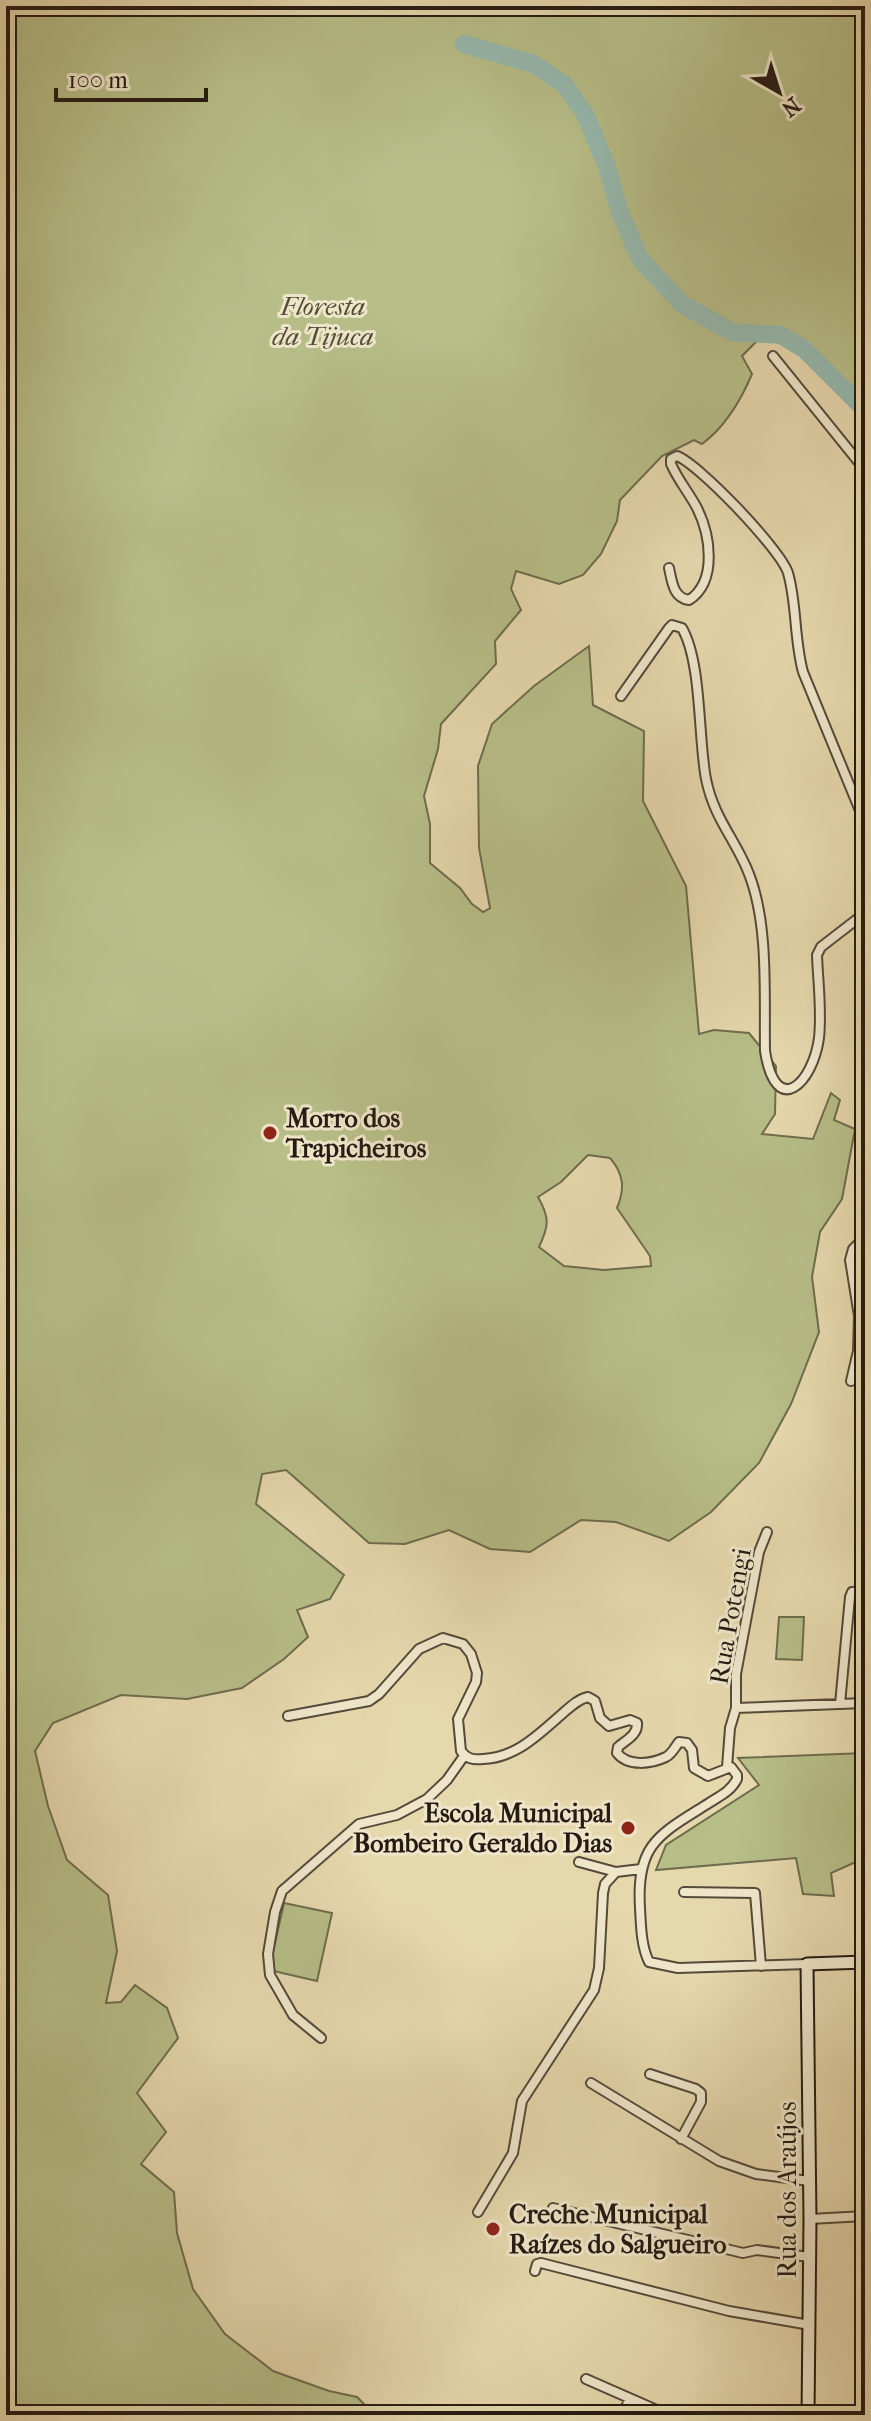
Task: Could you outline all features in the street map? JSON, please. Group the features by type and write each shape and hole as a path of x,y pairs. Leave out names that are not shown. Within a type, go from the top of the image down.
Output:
{"street":[{"path":"773,356 865,470"},
{"path":"669,568 676,592 689,600 702,586 709,557 697,508 671,464 671,459 677,456 691,464 777,551 787,570 796,647 803,672 865,823"},
{"path":"621,696 669,628 672,625 682,628 687,637 695,683 708,787 720,821 749,873 758,907 765,1051 768,1072 777,1087 784,1090 797,1085 807,1075 813,1059 819,1037 817,955 821,947 865,913"},
{"path":"851,1381 858,1351 859,1316 850,1260 853,1249 865,1237"},
{"name":"Rua Potengi","path":"641,1869 648,1848 658,1837 734,1786 737,1775 731,1767 727,1767 730,1728 736,1708 736,1674 759,1552 767,1532"},
{"path":"840,1704 850,1597 852,1592 865,1591"},
{"path":"288,1716 369,1701 379,1694 413,1654 443,1638 453,1639 463,1644 476,1666 476,1682 458,1719 459,1743 464,1756"},
{"path":"464,1756 488,1759 511,1752 541,1733 582,1698 588,1697 595,1701 600,1718 609,1726 633,1719 637,1723 632,1737 618,1747 617,1753 624,1761 637,1763 668,1757 682,1742 691,1747 694,1768 702,1775 713,1775 727,1767"},
{"name":"Rua Potengi","path":"736,1708 865,1703"},
{"path":"321,2038 293,2015 270,1975 268,1954 282,1891 359,1824 397,1815 427,1799 447,1780 464,1756"},
{"path":"579,1862 616,1872 641,1869 641,1922 649,1962 664,1968 865,1962"},
{"path":"478,2212 513,2153 517,2114 522,2101 594,1990 599,1968 603,1893 605,1884 616,1872"},
{"path":"684,1892 755,1893 761,1966"},
{"name":"Rua dos Araújos","path":"807,1964 810,2219 808,2415"},
{"path":"650,2074 701,2093 701,2102 681,2139"},
{"path":"591,2083 681,2139 738,2169 809,2181"},
{"path":"553,2208 743,2253 757,2250 809,2257"},
{"path":"810,2219 865,2216"},
{"path":"535,2271 537,2264 541,2263 729,2311 810,2325"},
{"path":"586,2379 668,2415"},
{"path":"624,2415 629,2398"}],"green space":[{"name":"Floresta da Tijuca","path":"6,6 865,6 865,409 859,410 819,362 767,331 742,356 752,374 725,421 702,444 694,440 662,456 620,500 617,521 601,554 583,575 559,584 516,571 511,589 521,610 495,641 496,664 441,724 438,749 424,796 430,824 430,863 483,912 490,908 479,848 478,766 492,724 534,686 589,646 593,705 644,731 643,801 686,886 699,1034 714,1030 749,1033 776,1066 775,1114 762,1134 813,1139 831,1093 840,1100 834,1120 855,1129 842,1199 820,1232 812,1277 819,1332 791,1404 759,1463 711,1512 669,1541 616,1522 581,1520 530,1552 490,1549 449,1530 405,1544 369,1543 286,1470 262,1474 256,1504 344,1575 330,1599 297,1610 308,1637 284,1659 242,1688 187,1699 121,1695 53,1723 35,1751 48,1806 67,1860 108,1895 117,1951 106,2003 121,2002 135,1985 167,2008 178,2038 137,2093 166,2132 141,2164 174,2192 177,2233 193,2289 225,2334 273,2371 329,2391 357,2397 375,2415 6,2415","holes":["588,1155 610,1158 622,1182 617,1208 650,1256 651,1266 604,1270 564,1266 539,1247 547,1222 538,1197 561,1182"]},
{"path":"779,1617 804,1617 802,1660 776,1659"},
{"path":"865,1753 858,1861 831,1873 834,1896 803,1894 796,1858 656,1870 666,1845 759,1785 738,1758"},
{"path":"284,1903 332,1913 317,1981 269,1970"}],"waterway":[{"path":"464,44 534,64 565,85 585,114 640,259 683,305 732,332 781,335 804,349 865,410"}],"place":[{"name":"Morro dos Trapicheiros","path":"270,1133"},
{"name":"Escola Municipal Bombeiro Geraldo Dias","path":"628,1828"},
{"name":"Creche Municipal Raízes do Salgueiro","path":"493,2229"}]}
